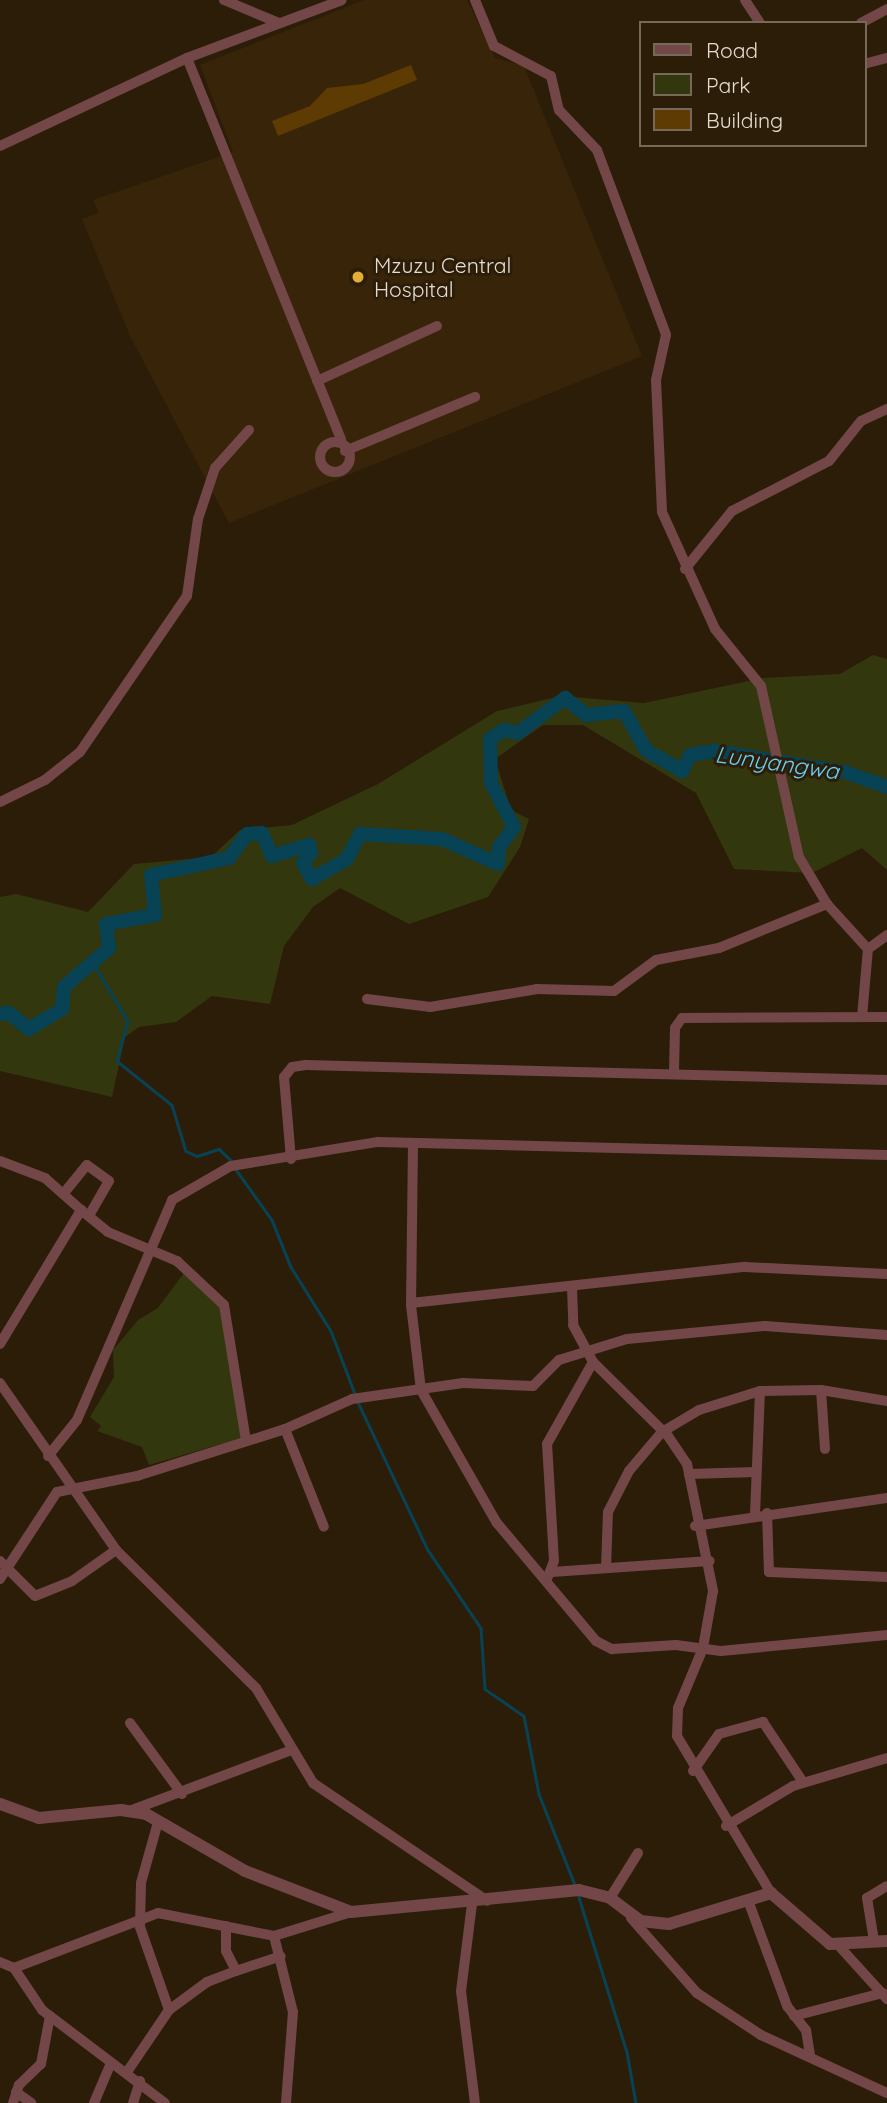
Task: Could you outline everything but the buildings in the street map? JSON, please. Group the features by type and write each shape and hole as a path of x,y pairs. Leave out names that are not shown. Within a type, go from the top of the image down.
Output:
{"street":[{"path":"224,0 279,23"},
{"path":"0,146 187,58 342,0"},
{"path":"475,0 494,46 551,76 559,110 597,150 668,344 656,380 657,491 685,569 715,629 761,686 799,857 827,904 868,949 862,1017"},
{"path":"745,0 759,21"},
{"path":"865,21 887,9"},
{"path":"187,58 341,439 350,465 330,474 318,450 341,439"},
{"path":"866,63 887,58"},
{"path":"317,381 437,327"},
{"path":"345,451 475,397"},
{"path":"685,569 732,511 829,461 861,421 887,410"},
{"path":"0,802 45,780 79,752 187,596 198,519 215,468 249,429"},
{"path":"367,999 430,1007 537,989 614,991 656,960 719,948 827,904"},
{"path":"868,949 887,935"},
{"path":"674,1072 676,1028 682,1018 887,1017"},
{"path":"291,1158 284,1077 292,1067 674,1072 887,1080"},
{"path":"413,1143 411,1303 421,1390 497,1523 550,1576 602,1646 756,1649 887,1635"},
{"path":"48,1455 77,1420 175,1197 233,1165 291,1158 345,1146 413,1143 887,1155"},
{"path":"0,1161 28,1168 64,1193 108,1233 177,1261 224,1305 246,1441"},
{"path":"0,1344 85,1213 109,1181 87,1165 64,1193"},
{"path":"411,1303 745,1267 887,1274"},
{"path":"572,1287 573,1325 584,1348 593,1362 662,1432 689,1474 695,1526 710,1560 713,1591 703,1647 676,1725 693,1771 771,1894 808,1932 839,1946 885,1996"},
{"path":"0,1578 5,1564 51,1498 67,1488 110,1484 285,1429 355,1398 463,1383 533,1386 559,1360 584,1348 765,1326 887,1335"},
{"path":"550,1576 547,1444 593,1362"},
{"path":"0,1383 67,1488 116,1550 256,1688 302,1770 336,1802 488,1902"},
{"path":"606,1568 610,1506 662,1432 699,1410 760,1391 821,1390 887,1401"},
{"path":"821,1390 825,1449"},
{"path":"755,1515 760,1391"},
{"path":"285,1429 324,1527"},
{"path":"689,1474 756,1472"},
{"path":"695,1526 767,1513 887,1498"},
{"path":"767,1513 769,1572 887,1577"},
{"path":"5,1564 36,1596 72,1581 116,1550"},
{"path":"550,1576 606,1568 710,1560"},
{"path":"693,1771 719,1734 764,1722 803,1782"},
{"path":"130,1723 182,1794"},
{"path":"0,1804 39,1818 131,1810 182,1794 292,1750"},
{"path":"726,1826 803,1782 887,1758"},
{"path":"131,1810 158,1822 245,1871 351,1912"},
{"path":"158,1822 141,1883 140,1920 169,2010"},
{"path":"610,1898 638,1853"},
{"path":"839,1946 880,1941 867,1898 887,1886"},
{"path":"14,1968 140,1920 168,1913 274,1936 351,1912 472,1904 574,1890 610,1898 697,1993 761,2035 810,2054 887,2093"},
{"path":"631,1918 669,1924 749,1903 771,1894"},
{"path":"749,1903 794,2016 806,2030 810,2054"},
{"path":"472,1904 461,1990 475,2103"},
{"path":"226,1926 226,1951 236,1971"},
{"path":"274,1936 293,2012 286,2103"},
{"path":"127,2072 169,2010 207,1982 281,1956"},
{"path":"0,1962 14,1968 50,2016 165,2103"},
{"path":"794,2016 885,1996"},
{"path":"13,2103 16,2092 41,2064 50,2016"},
{"path":"94,2103 111,2063"},
{"path":"134,2103 139,2081"},
{"path":"16,2092 31,2103"}],"shaded area":[{"name":"Mzuzu Central Hospital","path":"364,0 467,0 495,58 524,66 642,356 229,523 130,336 82,219 99,213 93,200 233,152 200,65"}],"green space":[{"path":"873,655 887,659 887,870 862,848 812,873 734,869 696,793 583,725 543,725 495,759 511,810 529,819 520,847 488,897 409,924 340,888 313,907 284,946 270,1004 212,996 176,1022 139,1027 125,1037 112,1097 0,1071 0,897 16,894 88,912 134,864 211,857 240,830 292,825 378,784 497,711 561,696 644,703 763,678 840,674"},
{"path":"186,1270 222,1305 241,1438 149,1465 142,1447 97,1431 101,1426 90,1417 114,1377 113,1350 138,1320 158,1308"}],"waterway":[{"name":"Lunyangwa","path":"0,1014 9,1013 29,1029 62,1009 64,987 109,948 106,924 155,915 151,875 229,858 247,834 262,833 272,856 309,845 311,853 303,863 312,879 347,859 360,834 442,839 498,864 499,847 514,827 491,783 490,739 504,730 518,733 565,698 586,715 624,711 646,750 682,771 690,755 714,751 845,772 887,787"},
{"path":"90,958 128,1021 117,1061 172,1105 186,1151 197,1156 219,1149 232,1161"},
{"path":"235,1168 272,1220 291,1267 331,1331 355,1394"},
{"path":"357,1400 428,1550 481,1628 485,1689 524,1716 539,1794 575,1885"},
{"path":"578,1894 627,2052 636,2103"}],"place":[{"name":"Mzuzu Central Hospital","path":"358,277"}]}
